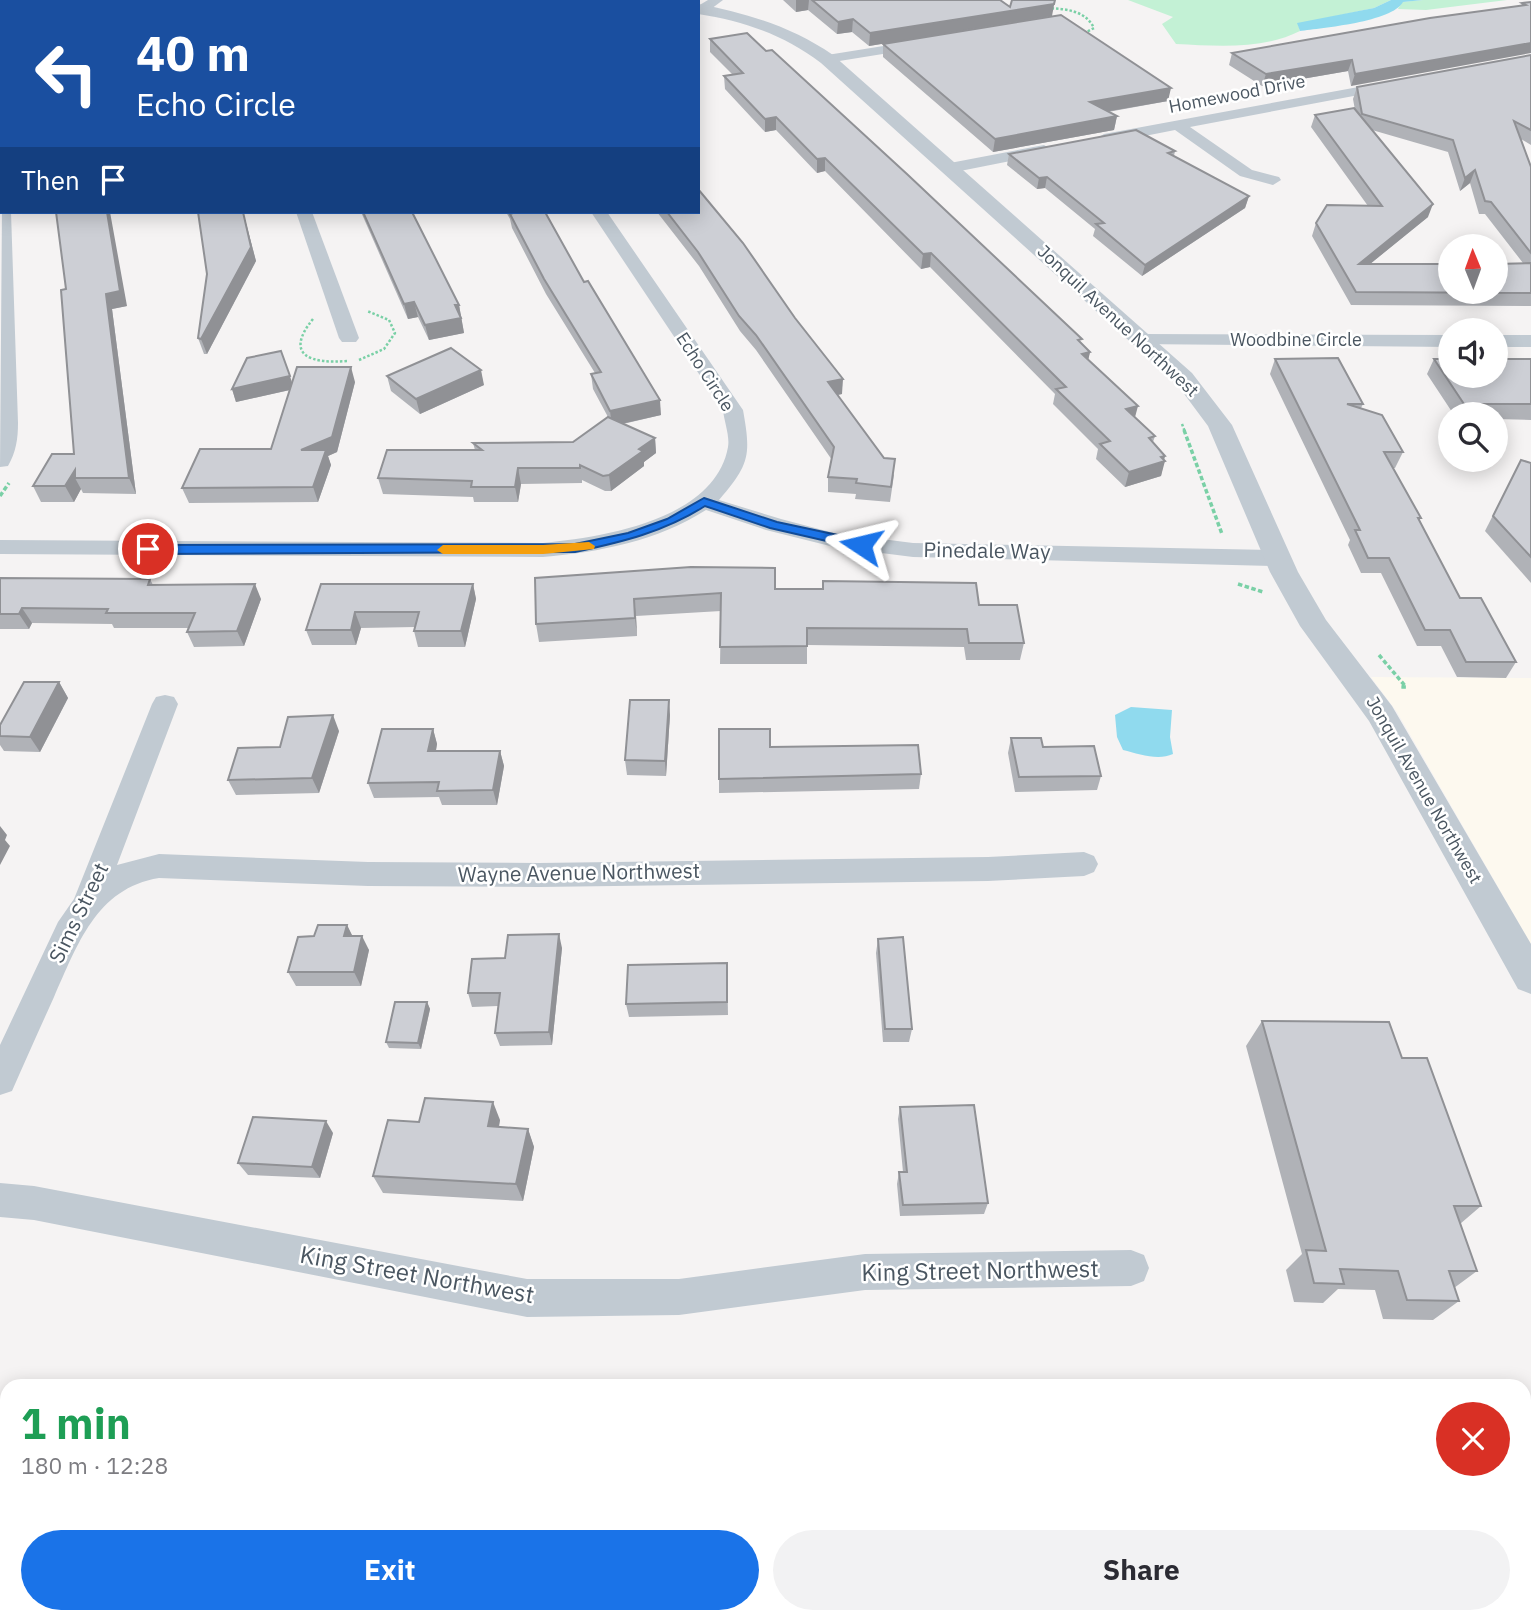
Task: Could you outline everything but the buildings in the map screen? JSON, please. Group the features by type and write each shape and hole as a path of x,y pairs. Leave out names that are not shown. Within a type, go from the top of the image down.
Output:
{"street":[{"name":"Jonquil Avenue Northwest","path":"706,6 781,31 827,59 1184,378 1220,425 1276,558 1315,626 1381,714 1531,978"},
{"path":"827,59 942,41"},
{"name":"Homewood Drive","path":"1095,141 1410,81"},
{"path":"1177,125 1246,173 1273,180"},
{"path":"950,168 1054,148"},
{"path":"0,461 7,443 8,424 3,214"},
{"path":"305,214 349,338"},
{"name":"Echo Circle","path":"0,548 575,548 631,536 671,522 704,502 720,486 734,463 739,437 736,420 733,410 600,214"},
{"name":"Woodbine Circle","path":"1142,340 1438,341"},
{"path":"1508,341 1531,341"},
{"name":"Pinedale Way","path":"704,502 774,526 834,540 912,550 1276,558"},
{"name":"Sims Street","path":"0,1080 69,931 87,905 165,704"},
{"name":"Wayne Avenue Northwest","path":"87,905 117,877 134,869 159,866 368,874 539,875 988,869 1084,864"},
{"name":"King Street Northwest","path":"0,1200 34,1203 527,1298 678,1297 865,1272 1130,1268"}],"shaded area":[{"path":"1371,677 1531,678 1531,944 1397,712"}],"green space":[{"path":"1128,0 1391,0 1374,8 1298,24 1300,31 1285,37 1255,44 1223,46 1176,44 1162,24 1173,17"},
{"path":"1507,0 1426,10 1398,9 1402,2"}],"water":[{"path":"1391,0 1423,0 1403,2 1385,15 1356,23 1300,31 1297,23 1374,8"},
{"path":"1131,707 1172,710 1170,737 1173,754 1155,757 1123,750 1117,737 1115,715"}],"slow traffic":[{"path":"443,550 543,550 589,546"}],"route":[{"path":"148,549 575,548 610,542 671,522 704,502 774,526 861,545"}]}
